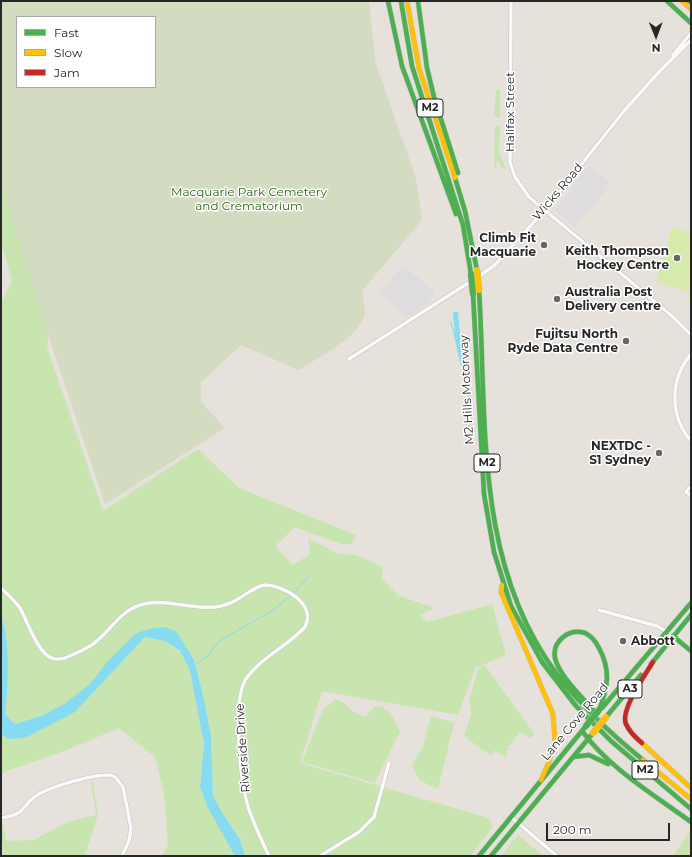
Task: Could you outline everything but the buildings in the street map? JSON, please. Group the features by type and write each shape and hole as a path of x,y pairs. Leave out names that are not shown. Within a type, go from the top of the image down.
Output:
{"main road":[{"path":"388,1 395,38 410,89 456,214 463,225"},
{"name":"M2 Hills Motorway","path":"401,1 408,46 417,85 450,181 463,225 474,272"},
{"name":"M2 Hills Motorway","path":"407,1 424,89 465,212 476,292 489,488 495,530 504,565 519,606 540,647 568,689 602,723 691,799"},
{"path":"418,1 427,68 434,97 462,187 465,212"},
{"path":"667,1 691,23"},
{"path":"682,1 691,9"},
{"name":"M2 Hills Motorway","path":"476,292 484,494 490,535 502,581 524,632 542,662 576,706 606,737 691,809"},
{"name":"M2","path":"502,581 501,592 553,714 555,740 549,762 541,780"},
{"name":"Lane Cove Road","path":"479,856 666,630 691,604"},
{"name":"Lane Cove Road","path":"491,856 691,615"},
{"path":"666,630 691,651"},
{"name":"M2","path":"599,710 608,685 606,664 594,640 589,636 578,632 568,633 561,638 555,648 556,660 602,723"},
{"name":"M2","path":"653,662 628,706 625,715 626,724 635,737 691,788"},
{"path":"584,728 588,739 596,750 615,767 691,822"},
{"path":"573,757 580,755 591,756 615,767"}],"street":[{"name":"Halifax Street","path":"511,1 510,162 514,177 523,191 672,316 691,335"},
{"name":"Wicks Road","path":"349,359 486,272 503,256 545,210 619,118 670,60 691,33"},
{"name":"Wicks Road","path":"670,60 691,40"},
{"path":"691,354 682,365 677,378 675,391 677,416 682,429 691,441"},
{"path":"691,486 686,492 691,496"},
{"name":"Riverside Drive","path":"1,588 20,609 43,651 50,658 57,659 71,655 91,646 123,615 138,606 154,602 198,607 220,607 236,601 264,585 274,586 301,600 308,613 305,627 249,674 242,687 238,702 242,774 246,802 269,856"},
{"path":"599,610 657,626 666,630"},
{"path":"320,856 359,832 374,817 389,764"},
{"path":"1,818 21,813 39,794 76,781 110,775 115,777 123,786 131,828 129,842 122,856"},
{"path":"511,817 557,856"}],"shaded area":[{"path":"589,165 611,184 575,227 555,210"},
{"path":"403,265 435,292 427,304 407,317 379,294"}],"green space":[{"name":"Macquarie Park Cemetery and Crematorium","path":"1,1 369,1 375,61 416,178 422,220 362,291 365,313 361,324 354,332 326,353 299,370 241,345 201,382 201,402 225,428 105,504 42,317 1,182"},
{"path":"496,90 500,90 500,117 494,117"},
{"path":"495,126 500,126 499,152 506,169 502,169 499,161 496,161 496,167 494,167"},
{"path":"1,179 50,319 47,347 103,511 198,449 239,488 356,535 352,544 341,544 295,527 275,546 293,565 310,554 308,538 338,554 356,555 383,567 381,578 399,596 435,608 420,615 427,622 492,604 506,655 475,668 458,715 322,691 300,763 489,818 493,827 470,856 245,856 240,838 223,814 213,796 211,735 194,660 148,629 108,661 91,684 64,704 41,716 15,724 5,715 8,665 6,639 1,617 1,298 4,298 12,280 1,242"},
{"name":"Keith Thompson Hockey Centre","path":"672,227 691,233 691,286 689,292 656,282"},
{"path":"145,637 165,641 180,652 190,671 204,744 200,787 235,856 162,856 168,845 164,793 155,757 119,728 62,752 9,770 1,775 1,734 8,739 75,712"},
{"path":"485,665 535,735 529,738 520,732 507,748 512,749 507,750 506,758 495,750 491,756 464,736 471,714 469,701 478,669"},
{"path":"336,699 344,703 356,713 366,717 374,707 381,706 391,714 400,731 375,783 302,762 323,709"},
{"path":"431,716 454,723 438,789 419,780 412,765 423,746"},
{"path":"91,782 93,782 98,815 85,856 3,856 1,824 3,823 6,841 34,840 67,822 96,815"},
{"path":"690,831 691,856 673,856"},
{"path":"518,835 542,855 544,856 501,856"}],"water":[{"path":"453,312 458,312 463,367 461,366 450,322 451,321 455,334"},
{"path":"1,617 6,638 8,665 5,715 15,724 41,716 64,704 90,684 108,661 135,634 148,629 165,627 177,632 194,660 203,695 211,735 213,796 240,839 245,856 235,856 208,808 200,787 204,744 190,671 180,651 165,641 145,637 75,712 25,738 8,739 1,734"}],"waterway":[{"path":"294,593 308,577"},
{"path":"195,665 208,656 219,641 270,612 292,595"}],"traffic: fast":[{"path":"388,1 402,66 456,214"},
{"path":"401,1 412,66 463,225 471,274"},
{"path":"418,1 427,68 434,97 458,173"},
{"path":"667,1 691,23"},
{"path":"455,178 465,211 477,270"},
{"path":"471,274 473,294"},
{"path":"479,290 485,439 490,489 498,537 510,585 529,630 556,673 597,719 643,760"},
{"path":"473,294 484,494 494,552 511,606 542,662 576,706 611,741 691,809"},
{"path":"602,708 691,603"},
{"path":"651,664 691,615"},
{"path":"595,712 566,679 557,665 555,658 556,646 559,641 563,637 573,632 585,633 592,637 603,656 607,671 607,679 599,710"},
{"path":"673,636 691,651"},
{"path":"606,717 641,675"},
{"path":"586,726 599,710"},
{"path":"479,856 586,726"},
{"path":"582,731 593,745 619,769 691,822"},
{"path":"491,856 593,733"},
{"path":"573,757 589,755 608,764"}],"traffic: slow":[{"path":"407,1 419,68 455,178"},
{"path":"682,1 691,9"},
{"path":"477,270 479,290"},
{"path":"502,585 501,592 553,714 555,740 549,762 541,780"},
{"path":"593,733 606,717"},
{"path":"642,743 691,788"},
{"path":"643,760 691,799"}],"traffic: jam":[{"path":"642,743 629,729 625,718 634,693 653,662"}],"place":[{"name":"Climb Fit Macquarie","path":"544,245"},
{"name":"Keith Thompson Hockey Centre","path":"677,258"},
{"name":"Australia Post Delivery centre","path":"557,299"},
{"name":"Fujitsu North Ryde Data Centre","path":"626,341"},
{"name":"NEXTDC - S1 Sydney","path":"659,453"},
{"name":"Abbott","path":"623,641"}]}
